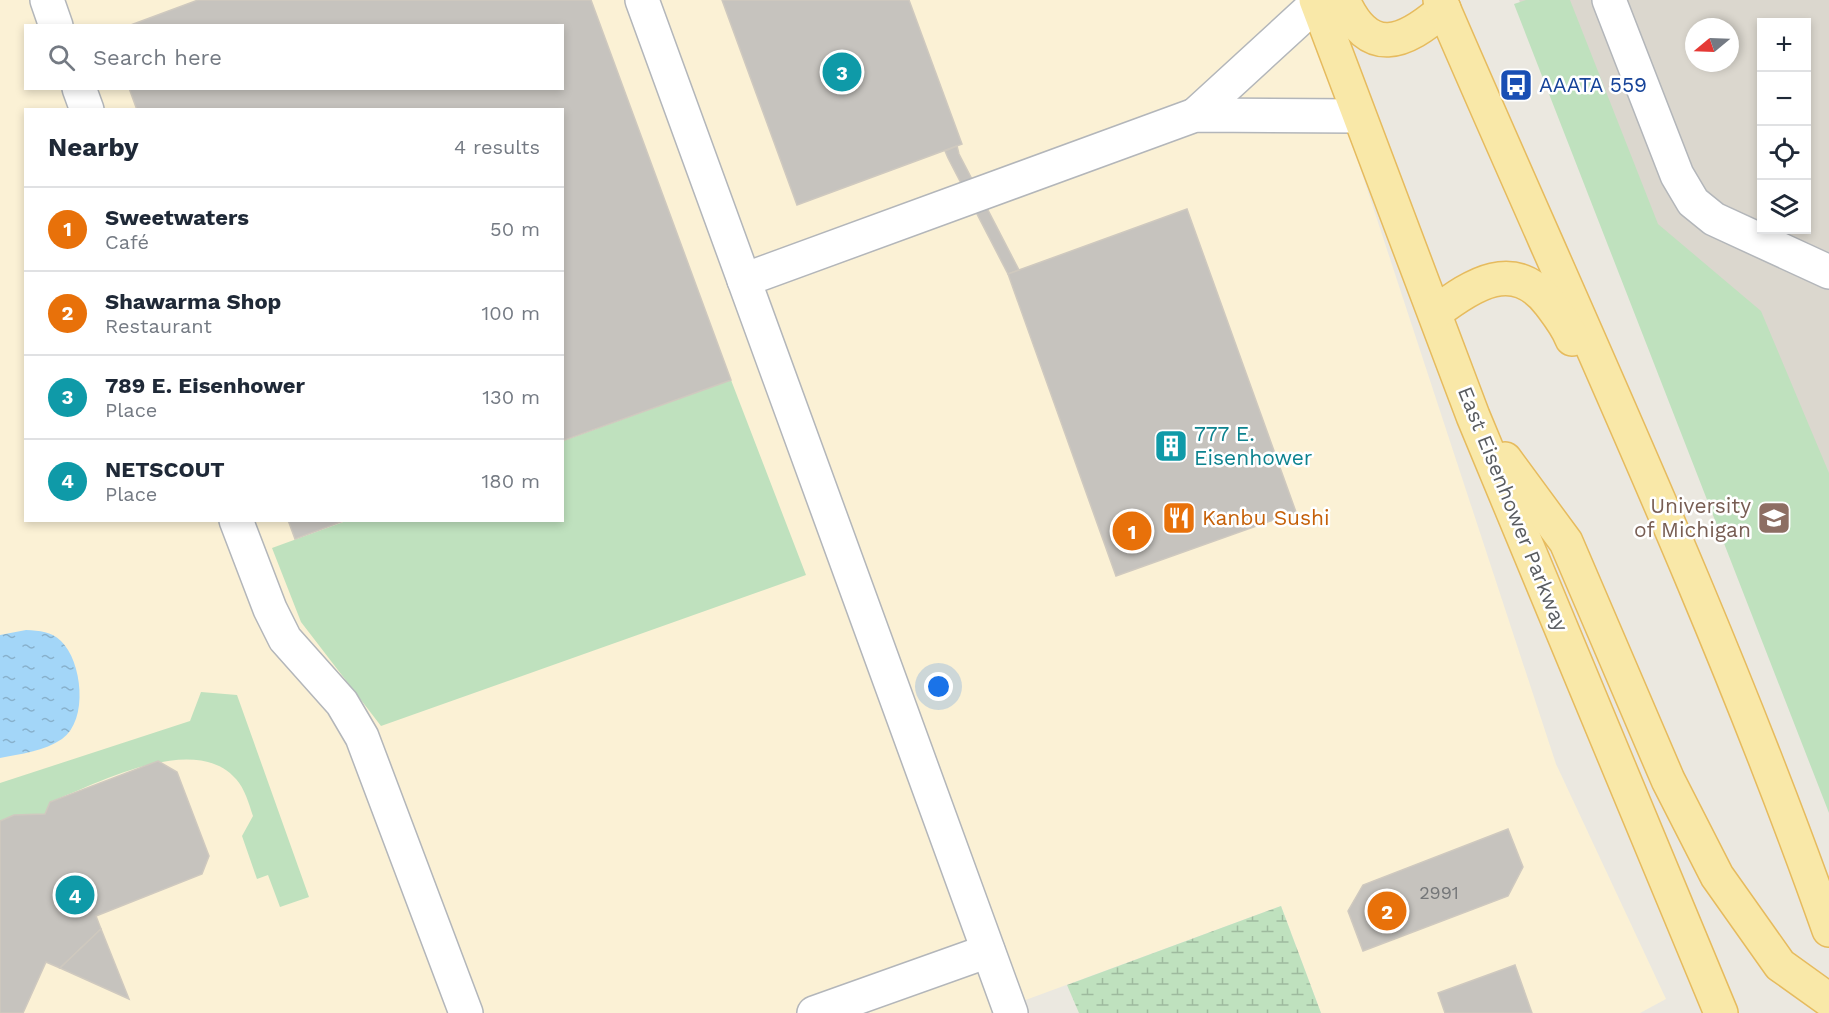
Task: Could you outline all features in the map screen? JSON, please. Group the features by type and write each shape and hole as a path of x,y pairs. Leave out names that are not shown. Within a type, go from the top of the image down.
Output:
{"main road":[{"path":"1325,1 1369,36 1384,40 1403,38 1424,26 1449,3 1678,543 1808,869 1829,930"},
{"name":"East Eisenhower Parkway","path":"1325,1 1358,116 1473,416 1721,1013"},
{"path":"1435,313 1458,295 1485,282 1512,277 1538,287 1567,326 1735,738 1808,869"},
{"path":"1473,416 1566,542 1668,780 1717,876 1780,965 1829,1000"}],"lane":[{"path":"47,0 55,24"},
{"path":"642,0 1011,1013"},
{"path":"1609,0 1677,175 1693,202 1714,219 1829,272"},
{"path":"1195,115 1325,1"},
{"path":"80,90 86,108"},
{"path":"744,280 1195,115 1358,116"},
{"path":"237,522 270,609 285,639 342,703 362,737 466,1013"},
{"path":"814,1013 988,951"}],"shaded area":[{"path":"0,0 1305,0 1556,764 1666,999 1640,1013 1321,1013 1281,906 990,1013 0,1013"},
{"name":"University of Michigan","path":"1519,0 1829,0 1829,807 1534,36"}],"green space":[{"path":"1526,0 1570,0 1658,224 1761,311 1829,473 1829,813 1514,4"},
{"path":"731,380 806,575 381,726 301,622 272,548 343,522 564,522 564,441"},
{"path":"201,692 237,695 309,897 280,907 268,875 257,879 242,836 253,816 242,787 236,779 218,765 196,760 171,760 145,766 118,774 50,802 45,814 14,815 0,821 0,783 190,721"},
{"path":"1281,906 1321,1013 1079,1013 1067,985"}],"water":[{"path":"26,630 49,633 61,641 68,650 78,676 79,705 71,730 62,739 40,749 0,758 0,635"}],"building":[{"path":"198,0 591,0 731,380 564,440 564,108 136,108 130,90 564,90 564,24 133,24"},
{"path":"722,0 909,0 962,144 797,205"},
{"path":"957,146 1019,270 1008,274 948,158 945,151"},
{"name":"777 E. Eisenhower","path":"1187,209 1296,512 1116,576 1008,274"},
{"path":"289,522 341,522 295,539"},
{"path":"158,761 177,772 209,856 202,874 96,916 101,929 60,968 46,962 23,1013 0,1013 0,821 14,815 45,814 50,802"},
{"path":"1508,829 1523,867 1508,896 1363,951 1348,911 1363,885"},
{"path":"101,929 129,999 60,968"},
{"path":"1515,965 1532,1013 1445,1013 1438,993"}],"place":[{"name":"789 E. Eisenhower","path":"842,72"},
{"name":"AAATA 559","path":"1516,85"},
{"name":"777 E. Eisenhower","path":"1171,446"},
{"name":"Kanbu Sushi","path":"1179,518"},
{"name":"University of Michigan","path":"1774,518"},
{"name":"Sweetwaters","path":"1132,531"},
{"name":"NETSCOUT","path":"75,895"},
{"name":"Shawarma Shop","path":"1387,911"}]}
